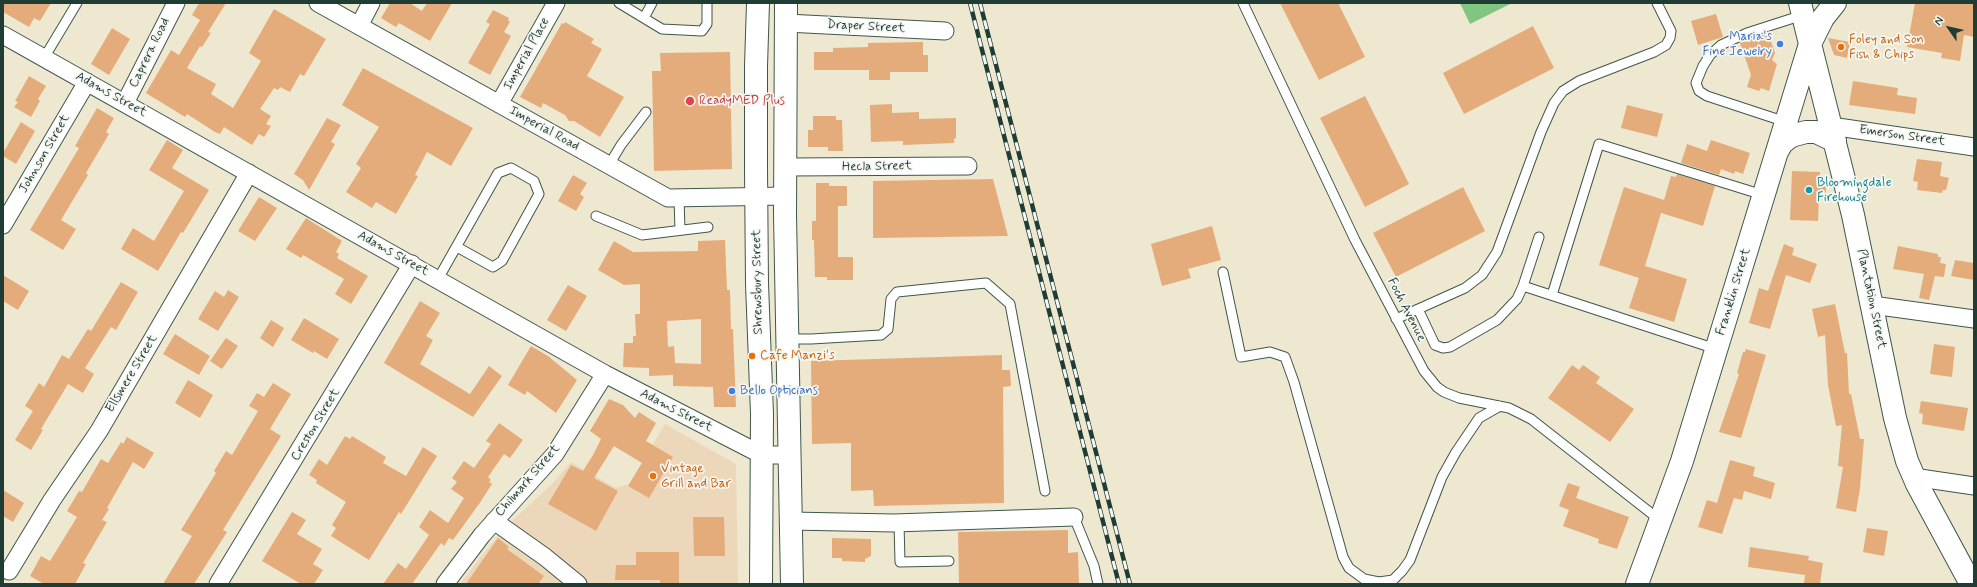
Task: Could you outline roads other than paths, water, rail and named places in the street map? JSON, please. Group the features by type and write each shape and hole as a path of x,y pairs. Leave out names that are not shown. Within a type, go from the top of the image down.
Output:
{"main road":[{"name":"Shrewsbury Street","path":"758,3 756,66 756,196 762,455 761,584"},
{"name":"Franklin Street","path":"1637,584 1682,461 1810,44 1823,18 1835,3"},
{"name":"Plantation Street","path":"1801,9 1853,215 1895,418 1903,447 1913,477 1971,584"},
{"path":"786,13 786,196 792,584"},
{"path":"1776,153 1782,143 1791,136 1806,132 1833,134"}],"street":[{"name":"Caprera Road","path":"125,103 176,3"},
{"name":"Imperial Road","path":"318,3 668,198 786,196"},
{"path":"358,26 371,3"},
{"name":"Imperial Place","path":"499,104 556,3"},
{"name":"Draper Street","path":"786,13 945,32"},
{"name":"Adams Street","path":"3,35 605,374 762,455 789,455"},
{"name":"Johnson Street","path":"3,226 87,82"},
{"name":"Emerson Street","path":"1833,134 1974,147"},
{"name":"Hecla Street","path":"787,167 968,166"},
{"name":"Ellsmere Street","path":"9,571 52,500 99,430 249,173"},
{"name":"Creston Street","path":"218,584 412,264"},
{"path":"1872,304 1974,319"},
{"name":"Chilmark Street","path":"445,584 482,535 555,454 605,374"},
{"path":"1913,477 1974,486"},
{"path":"790,521 899,523 1074,517"},
{"path":"494,521 545,557 578,584"}],"lane":[{"path":"44,58 77,3"},
{"path":"618,3 662,29 702,31 707,24 707,3"},
{"path":"644,18 652,3"},
{"name":"Foch Avenue","path":"1243,3 1355,240 1420,367 1440,390 1459,398 1500,406 1531,419 1661,521"},
{"path":"1396,319 1470,285 1482,274 1494,257 1543,128 1560,94 1579,81 1666,46 1670,38 1671,31 1657,3"},
{"path":"1786,122 1707,96 1699,90 1696,83 1703,66 1710,55 1721,45 1801,9"},
{"path":"609,165 621,145 646,112"},
{"path":"1552,295 1599,144 1763,195"},
{"path":"438,279 498,173 511,168 534,181 539,194 502,261 493,267 457,247"},
{"path":"679,198 680,230"},
{"path":"596,216 642,235 708,227"},
{"path":"1418,309 1435,345 1443,348 1450,347 1497,320 1514,304 1523,286 1539,237"},
{"path":"1223,272 1241,357 1270,352 1285,357 1296,390 1343,557 1350,568 1364,579 1379,582 1393,580 1402,571 1410,560 1442,477 1456,452 1479,418 1500,406"},
{"path":"788,339 811,340 881,336 888,329 891,300 897,292 986,284 1010,304 1045,490"},
{"path":"1523,286 1716,349"},
{"path":"1074,517 1094,566 1098,584"},
{"path":"899,523 900,562 949,561"}],"railway":[{"path":"970,3 1119,584"},
{"path":"980,3 1130,584"}],"place":[{"name":"Maria's Fine Jewelry","path":"1780,44"},
{"name":"Foley and Son Fish & Chips","path":"1841,47"},
{"name":"ReadyMED Plus","path":"690,101"},
{"name":"Bloomingdale Firehouse","path":"1809,190"},
{"name":"Cafe Manzi's","path":"752,356"},
{"name":"Bello Opticians","path":"732,391"},
{"name":"Vintage Grill and Bar","path":"653,476"}]}
